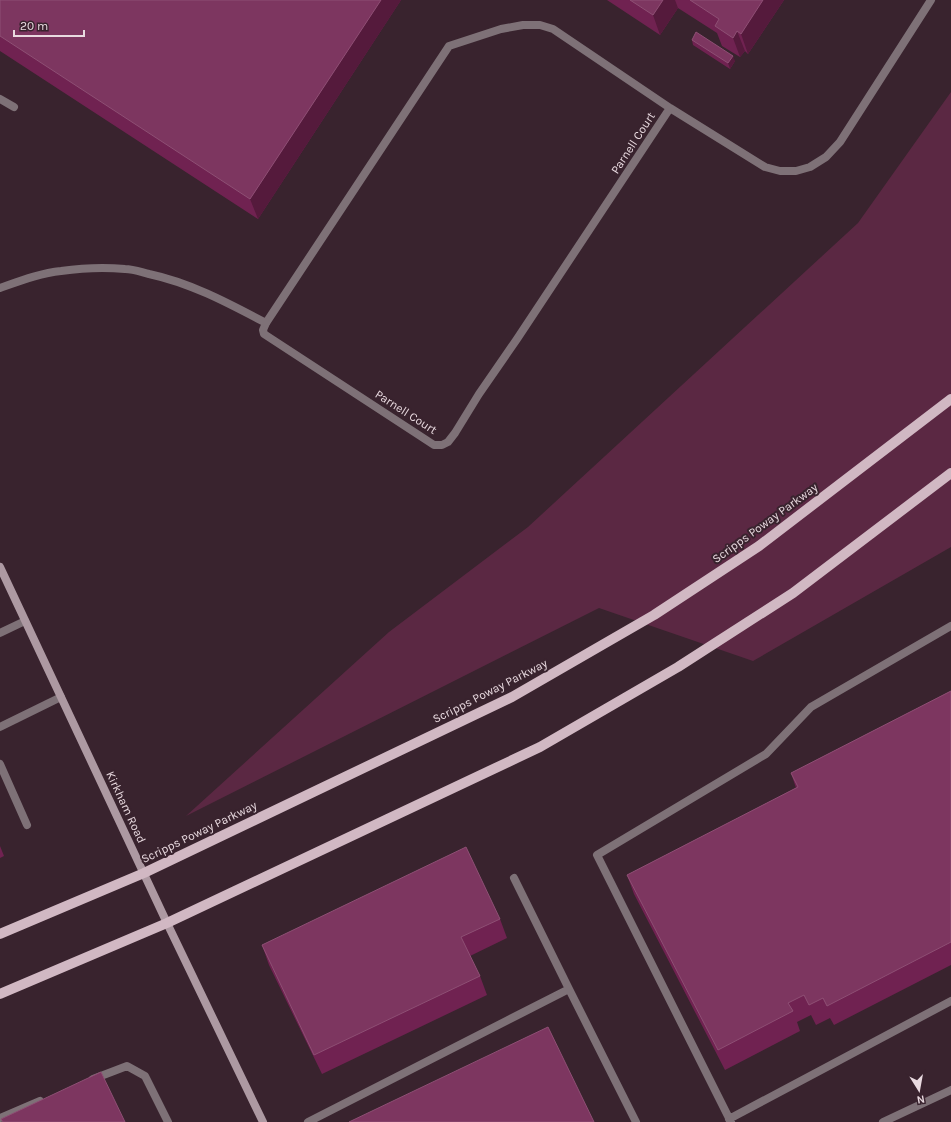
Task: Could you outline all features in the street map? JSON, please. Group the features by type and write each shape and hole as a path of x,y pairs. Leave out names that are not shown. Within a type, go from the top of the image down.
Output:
{"main road":[{"name":"Scripps Poway Parkway","path":"0,934 144,873 512,697 654,615 759,546 951,399"},
{"path":"0,994 167,923 540,747 678,666 793,593 951,473"},
{"name":"Kirkham Road","path":"0,567 167,923 263,1122"}],"street":[{"path":"670,108 765,167 780,171 796,171 810,167 826,157 840,142 931,0"},
{"name":"Parnell Court","path":"523,25 540,25 553,29 670,108 448,442 442,445 434,445 268,337 263,332 266,323 449,46 501,29 523,25"},
{"path":"0,99 14,107"},
{"path":"0,288 29,278 60,271 96,268 127,269 165,277 187,284 234,305 266,323"},
{"path":"0,634 26,621"},
{"path":"951,626 811,707 766,754 597,855 730,1120 951,1001"},
{"path":"0,727 61,697"},
{"path":"0,764 27,825"},
{"path":"514,878 636,1122"},
{"path":"308,1122 569,989"},
{"path":"84,1083 127,1066 145,1076 168,1122"},
{"path":"883,1122 951,1090"},
{"path":"0,1118 49,1098"}],"shaded area":[{"path":"951,92 951,547 753,661 599,608 186,816 389,632 528,527 858,223"}],"building":[{"path":"0,0 381,0 250,199 0,36"},
{"path":"630,0 663,0 653,15"},
{"path":"690,0 763,0 741,34 737,31 733,38 715,26 719,19"},
{"path":"696,32 733,56 728,63 692,40"},
{"path":"951,691 951,942 827,1006 823,998 809,1005 804,995 788,1003 793,1011 718,1050 627,875 798,787 791,773"},
{"path":"466,847 500,919 461,937 480,976 314,1055 262,945"},
{"path":"548,1027 594,1122 349,1122"},
{"path":"101,1072 125,1122 3,1122 1,1119"}]}
